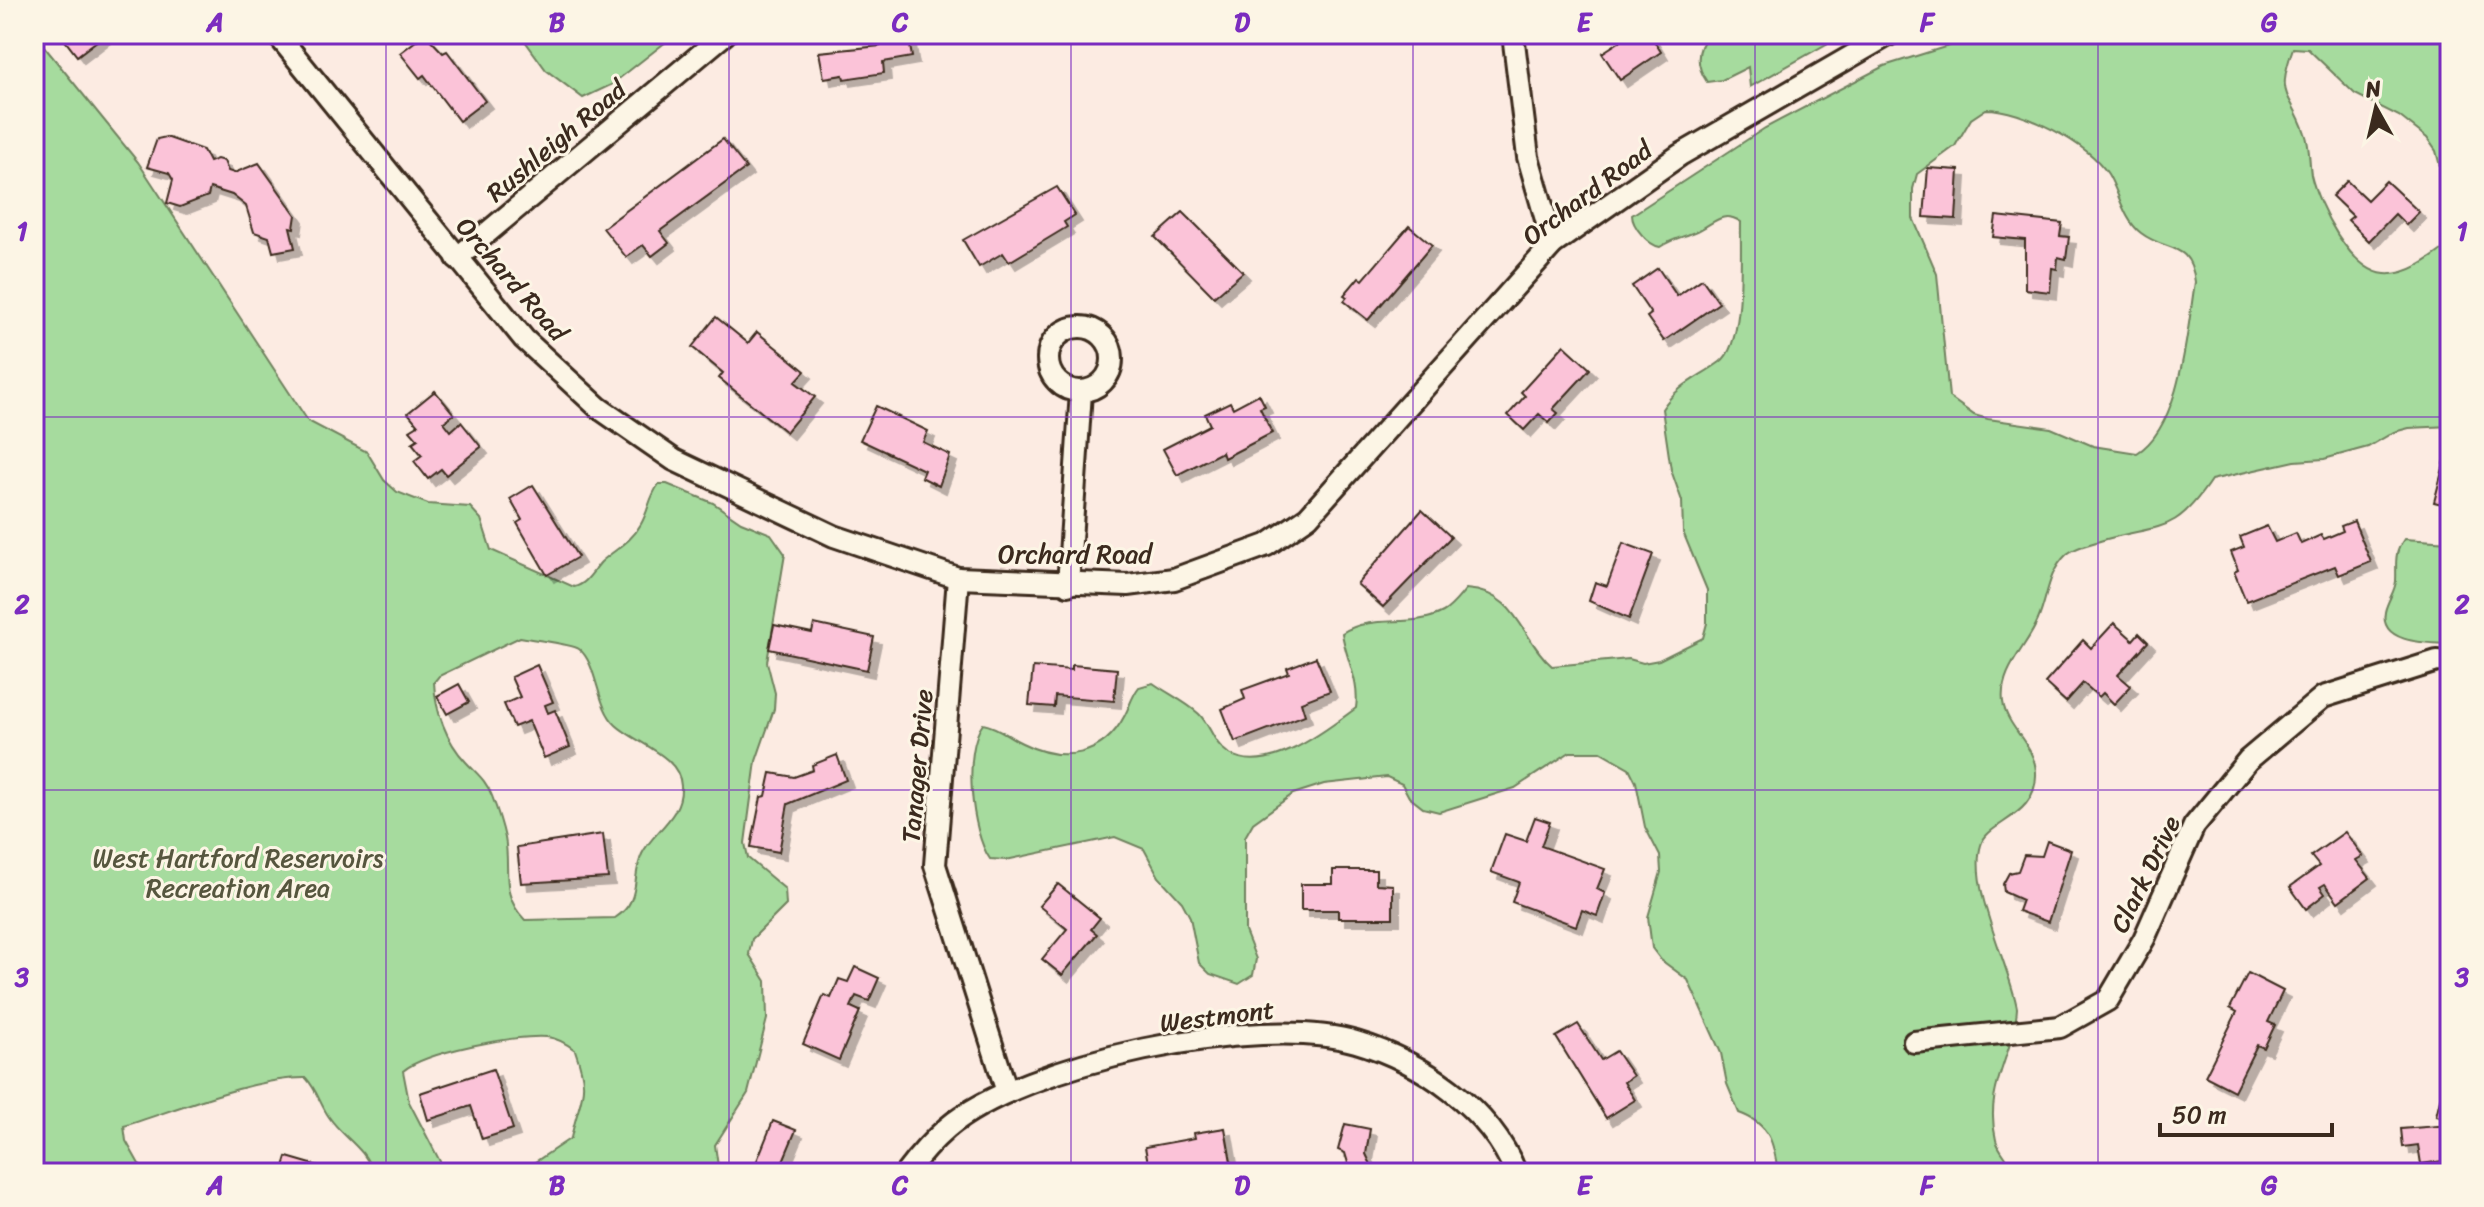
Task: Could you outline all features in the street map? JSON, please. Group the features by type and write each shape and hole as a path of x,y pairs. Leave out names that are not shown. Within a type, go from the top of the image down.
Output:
{"street":[{"name":"Orchard Road","path":"277,34 524,339 599,408 674,460 834,536 958,578 1068,585 1128,585 1174,579 1267,545 1308,517 1553,244 1680,155 1890,34"},
{"name":"Rushleigh Road","path":"457,258 725,34"},
{"path":"1513,34 1528,157 1553,244"},
{"path":"1068,585 1081,392"},
{"name":"Tanager Drive","path":"958,578 935,865 1007,1092"},
{"name":"Clark Drive","path":"1914,1042 2060,1027 2108,1000 2144,939 2194,826 2248,760 2323,697 2437,661 2450,662"},
{"name":"Westmont","path":"906,1173 948,1126 1007,1092 1102,1058 1235,1035 1297,1033 1354,1041 1402,1059 1443,1084 1493,1135 1516,1173"}],"green space":[{"name":"West Hartford Reservoirs Recreation Area","path":"34,34 138,162 308,421 367,452 384,480 397,492 428,504 470,507 481,519 491,550 574,587 586,580 601,562 637,531 659,484 667,484 713,503 741,522 771,534 785,554 767,662 775,693 774,709 756,761 745,843 748,858 785,889 786,905 752,939 749,954 766,981 767,1019 748,1093 715,1145 719,1173 509,1173 529,1166 571,1138 582,1094 582,1077 575,1050 554,1039 533,1037 494,1041 450,1051 403,1071 409,1102 446,1173 373,1173 365,1156 329,1117 306,1078 240,1089 124,1126 126,1141 144,1173 34,1173","holes":["520,637 579,649 590,665 609,717 624,732 665,758 679,775 681,786 677,807 642,854 633,897 615,918 525,920 509,891 507,849 492,796 484,781 453,745 439,714 434,682 439,676"]},
{"path":"520,34 676,34 611,85 583,98 546,70"},
{"path":"1709,34 1844,34 1750,87 1748,67 1722,80 1707,82 1701,70 1699,52"},
{"path":"1987,34 2450,34 2450,204 2436,151 2427,138 2399,116 2355,94 2308,49 2293,48 2285,86 2307,138 2311,175 2321,203 2338,235 2360,261 2372,270 2394,274 2420,265 2450,244 2450,426 2409,428 2394,432 2368,447 2324,459 2295,461 2211,480 2175,520 2070,552 2055,569 2038,620 2005,679 2003,702 2010,720 2031,753 2036,772 2034,787 2021,809 1985,837 1979,863 1985,904 2017,1008 2011,1041 1996,1087 1993,1121 1996,1140 2014,1173 1778,1173 1769,1136 1758,1123 1739,1113 1727,1084 1721,1053 1688,980 1661,960 1652,948 1648,917 1661,872 1660,856 1645,827 1636,782 1629,768 1601,752 1570,752 1515,788 1439,812 1423,808 1409,797 1402,784 1387,777 1324,784 1293,794 1253,823 1245,837 1245,931 1256,959 1253,975 1239,984 1210,974 1199,963 1190,917 1182,902 1159,877 1144,849 1115,837 1006,860 990,859 978,830 972,791 973,752 983,724 1037,749 1052,753 1080,753 1105,740 1125,715 1139,687 1153,683 1199,714 1228,753 1243,759 1277,755 1312,739 1356,708 1354,680 1342,633 1366,624 1431,617 1443,612 1466,589 1484,592 1508,608 1552,666 1629,659 1643,663 1659,660 1703,638 1707,623 1707,590 1683,532 1682,501 1671,470 1662,409 1681,388 1720,362 1728,352 1738,318 1741,222 1734,218 1722,218 1660,247 1642,234 1632,215 1765,128 1884,66","holes":["1986,109 2035,121 2086,151 2108,174 2135,227 2151,239 2183,253 2192,269 2195,282 2189,326 2173,400 2152,440 2137,453 2093,446 2051,428 1974,415 1949,397 1937,274 1913,218 1913,189 1917,174 1955,146 1971,119"]},
{"path":"2404,539 2450,542 2450,644 2407,640 2397,636 2385,623 2386,608 2395,585 2397,555"}],"building":[{"path":"60,34 106,34 77,56"},
{"path":"425,34 443,53 447,51 485,101 459,121 424,75 420,78 400,53"},
{"path":"878,34 908,34 912,57 883,62 884,73 844,79 843,75 824,78 819,52 880,46"},
{"path":"1618,34 1650,34 1661,52 1620,80 1602,53 1622,40"},
{"path":"166,137 203,150 209,162 217,159 224,161 228,171 234,173 259,163 296,215 294,228 290,227 295,248 273,252 269,237 254,232 246,206 232,195 210,188 208,196 180,207 167,203 173,180 169,173 147,167 157,139"},
{"path":"723,139 746,168 660,231 669,243 652,256 643,245 626,257 603,228"},
{"path":"1928,168 1959,170 1956,219 1924,217"},
{"path":"2347,181 2367,200 2386,181 2419,212 2406,225 2395,214 2369,241 2348,220 2353,216 2332,196"},
{"path":"1057,187 1075,215 1064,222 1067,227 1009,262 1003,253 979,267 963,240"},
{"path":"1183,212 1243,272 1214,297 1155,237"},
{"path":"1996,216 2062,223 2060,236 2069,237 2066,259 2058,257 2057,269 2052,268 2050,292 2025,289 2025,240 1993,237"},
{"path":"1409,226 1432,245 1368,320 1344,301 1347,297 1344,295 1359,277 1363,280"},
{"path":"1658,268 1677,296 1702,279 1719,303 1664,341 1647,317 1651,314 1632,286"},
{"path":"716,317 748,343 757,332 805,371 795,382 815,397 786,432 719,378 723,373 692,347"},
{"path":"1564,345 1590,369 1553,409 1558,413 1549,423 1539,414 1524,430 1508,415 1525,396 1521,392"},
{"path":"435,391 454,414 444,422 451,431 461,422 481,447 446,475 441,469 428,479 414,461 422,455 412,443 418,439 410,430 418,425 408,413"},
{"path":"1259,394 1265,406 1260,408 1272,433 1224,458 1222,452 1177,475 1163,449 1210,425 1205,414 1230,402 1233,408"},
{"path":"876,406 928,431 923,442 950,455 939,486 921,477 924,470 860,440"},
{"path":"2450,449 2450,506 2434,502"},
{"path":"533,485 578,557 547,575 517,523 522,520 510,499"},
{"path":"1422,510 1451,537 1383,607 1357,584"},
{"path":"2354,521 2371,562 2339,575 2335,566 2246,601 2234,572 2238,570 2231,552 2244,547 2240,537 2267,526 2275,542 2296,533 2301,544 2321,535 2324,539 2343,531 2341,526"},
{"path":"1623,543 1653,554 1629,619 1589,601 1595,582 1607,586"},
{"path":"2114,623 2133,640 2139,633 2148,642 2118,675 2131,686 2114,704 2103,693 2099,697 2083,683 2066,702 2045,683 2083,640 2091,648"},
{"path":"814,624 874,637 867,670 769,649 774,625 812,633"},
{"path":"1316,657 1330,691 1301,702 1305,715 1235,742 1222,709 1245,699 1242,690 1289,673 1287,668"},
{"path":"537,665 553,702 545,705 548,713 555,710 570,747 544,758 529,721 514,727 504,704 520,697 511,677"},
{"path":"1072,665 1117,669 1114,701 1055,696 1054,707 1029,705 1033,667 1072,670"},
{"path":"459,684 469,702 447,714 437,696"},
{"path":"837,755 846,780 788,804 779,852 751,847 761,797 766,796 771,773 794,777 813,770 812,765"},
{"path":"1535,817 1550,822 1541,846 1605,869 1597,889 1605,893 1597,916 1582,910 1576,926 1512,902 1519,882 1491,872 1505,834 1526,841"},
{"path":"2345,832 2363,856 2356,860 2370,878 2338,902 2325,884 2320,887 2325,894 2306,909 2290,887 2319,866 2311,856"},
{"path":"603,834 608,878 521,883 517,847"},
{"path":"2047,841 2071,850 2048,922 2018,911 2022,900 2004,892 2003,884 2009,873 2018,871 2024,855 2042,856"},
{"path":"1333,870 1376,870 1376,884 1393,885 1393,918 1338,918 1338,910 1301,910 1301,884 1333,884"},
{"path":"1058,884 1100,918 1091,929 1097,934 1062,975 1042,959 1067,929 1039,906"},
{"path":"855,967 879,978 869,1001 856,996 851,1007 860,1011 839,1060 803,1044 824,995 831,998 839,979 848,982"},
{"path":"2248,973 2283,991 2268,1022 2275,1025 2264,1048 2257,1045 2234,1091 2205,1076 2237,1012 2230,1008"},
{"path":"1578,1024 1601,1060 1616,1051 1633,1076 1624,1082 1635,1100 1606,1118 1556,1037"},
{"path":"493,1069 513,1129 482,1139 471,1106 428,1120 420,1093"},
{"path":"2442,1091 2450,1093 2450,1119 2436,1116"},
{"path":"773,1121 796,1130 783,1161 788,1163 784,1173 752,1173"},
{"path":"1345,1124 1370,1129 1366,1154 1375,1173 1351,1173 1345,1153 1338,1150"},
{"path":"2450,1125 2450,1160 2421,1164 2418,1145 2403,1147 2401,1129"},
{"path":"1225,1128 1233,1173 1150,1173 1145,1147 1195,1138 1194,1133"},
{"path":"287,1157 318,1166 316,1173 282,1173"}]}
